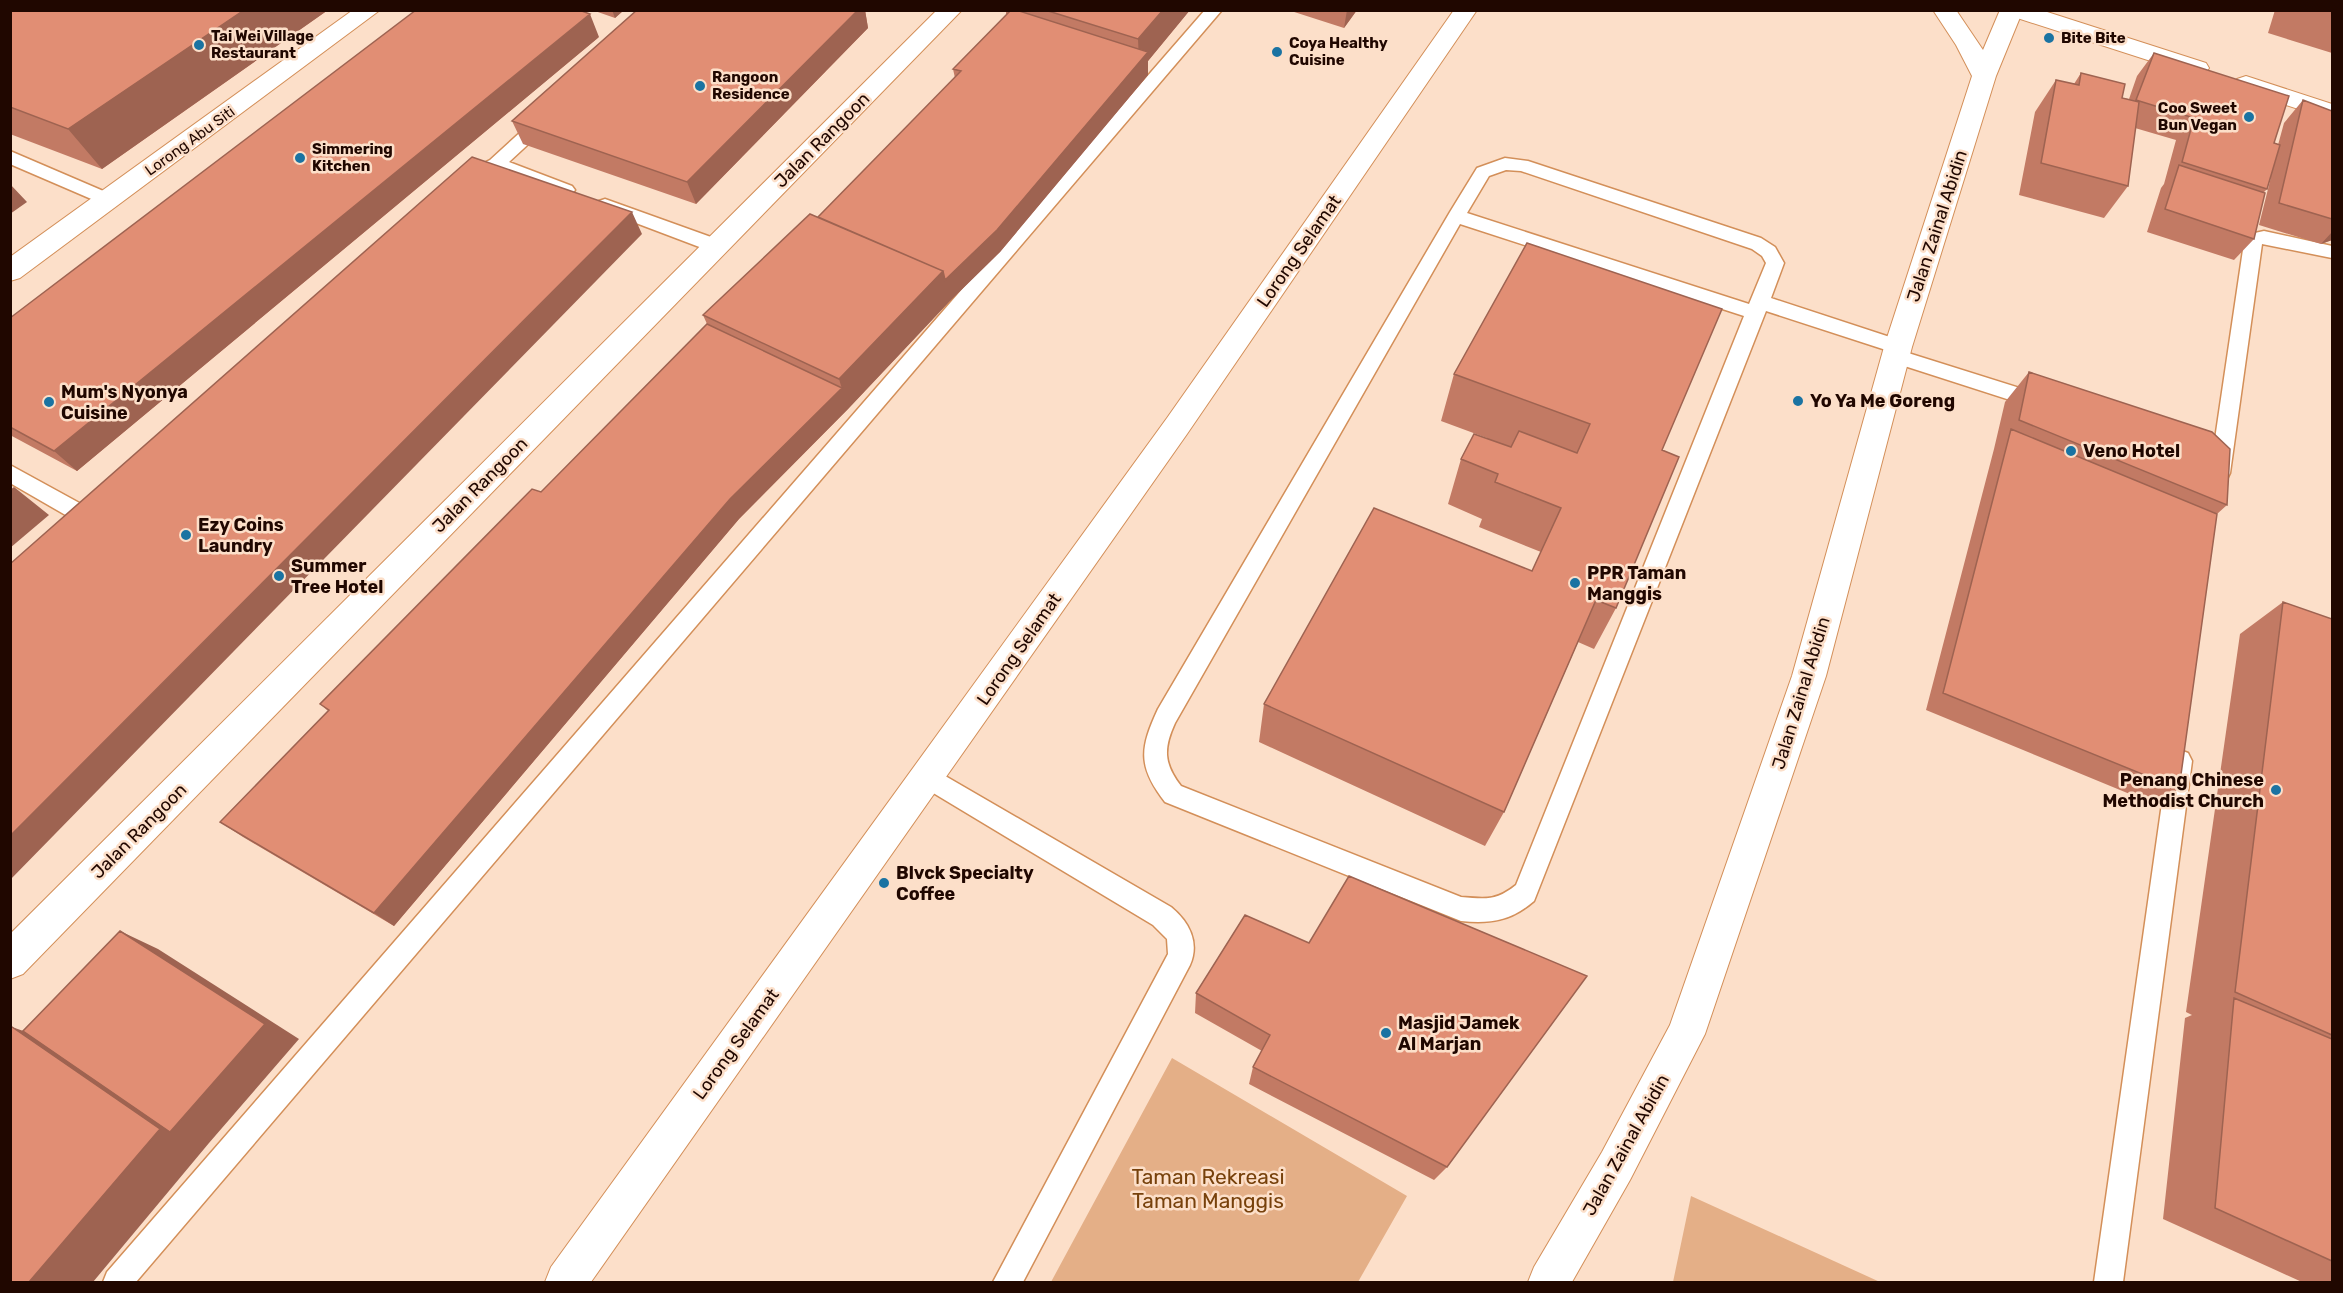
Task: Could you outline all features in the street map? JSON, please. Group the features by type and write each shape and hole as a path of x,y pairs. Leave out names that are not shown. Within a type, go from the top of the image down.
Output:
{"street":[{"name":"Lorong Abu Siti","path":"10,271 369,10"},
{"name":"Jalan Rangoon","path":"10,961 951,10"},
{"name":"Lorong Selamat","path":"566,1282 1177,426 1466,10"},
{"path":"1944,10 1968,44 1984,76"},
{"path":"2014,10 2222,76 2281,107 2332,112"},
{"name":"Jalan Zainal Abidin","path":"1549,1282 1616,1167 1686,1034 1809,676 1897,351 1984,76 2014,10"}],"lane":[{"path":"117,1282 1214,10"},
{"path":"455,189 473,173 496,164 558,107"},
{"path":"10,157 109,200"},
{"path":"496,164 716,246"},
{"path":"1505,164 1522,165 1762,246 1771,253 1775,263 1525,893 1509,906 1490,912 1461,909 1173,794 1160,778 1154,760 1155,737 1166,716 1456,216 1483,172 1491,167 1505,164"},
{"path":"1456,216 1897,351 2065,410"},
{"path":"2217,496 2253,243 2256,238 2274,238 2332,252"},
{"path":"2199,454 2222,461"},
{"path":"10,473 76,511"},
{"path":"59,525 94,496"},
{"path":"2108,1282 2183,743"},
{"path":"928,777 1162,916 1175,927 1182,939 1181,956 1008,1282"}],"green space":[{"name":"Taman Rekreasi Taman Manggis","path":"1172,1058 1407,1196 1358,1282 1051,1282"},
{"path":"1691,1196 1880,1282 1673,1282"}],"building":[{"path":"10,10 244,10 68,129 10,107"},
{"path":"416,10 579,10 590,14 54,451 10,427 10,318"},
{"name":"Rangoon Residence","path":"637,10 858,10 687,182 512,121"},
{"path":"1011,10 1148,52 997,230 945,280 943,271 818,217 961,71 953,69"},
{"path":"1045,10 1163,10 1138,39"},
{"path":"2154,53 2289,96 2274,143 2280,145 2267,189 2182,162 2194,118 2136,100"},
{"path":"2081,73 2125,84 2122,98 2139,102 2128,186 2041,163 2056,80 2079,85"},
{"path":"2303,100 2332,111 2332,219 2279,203"},
{"path":"472,157 632,212 10,836 10,564"},
{"path":"2179,165 2265,193 2254,239 2165,209"},
{"path":"810,214 943,271 839,379 703,315"},
{"name":"PPR Taman Manggis","path":"1527,243 1722,309 1662,450 1679,457 1616,608 1596,600 1504,812 1264,704 1374,508 1532,571 1561,508 1495,482 1498,474 1461,459 1474,434 1511,447 1519,431 1577,453 1590,424 1454,374"},
{"path":"707,324 842,388 730,499 374,913 220,822 329,710 320,704 532,489 541,492"},
{"path":"2029,372 2212,432 2230,449 2227,505 2019,420"},
{"path":"2011,429 2217,514 2179,789 1943,693"},
{"path":"2283,602 2332,619 2332,1035 2235,992"},
{"name":"Masjid Jamek Al Marjan","path":"1349,876 1587,976 1447,1167 1253,1067 1270,1035 1196,993 1245,915 1309,943"},
{"path":"120,931 265,1024 170,1132 23,1031"},
{"path":"2234,998 2332,1039 2332,1261 2215,1208"},
{"path":"12,1027 160,1129 29,1282 10,1282 10,1029"}],"place":[{"name":"Bite Bite","path":"2049,38"},
{"name":"Tai Wei Village Restaurant","path":"199,45"},
{"name":"Coya Healthy Cuisine","path":"1277,52"},
{"name":"Rangoon Residence","path":"700,86"},
{"name":"Coo Sweet Bun Vegan","path":"2249,117"},
{"name":"Simmering Kitchen","path":"300,158"},
{"name":"Yo Ya Me Goreng","path":"1798,401"},
{"name":"Mum's Nyonya Cuisine","path":"49,402"},
{"name":"Veno Hotel","path":"2071,451"},
{"name":"Ezy Coins Laundry","path":"186,535"},
{"name":"Summer Tree Hotel","path":"279,576"},
{"name":"PPR Taman Manggis","path":"1575,583"},
{"name":"Penang Chinese Methodist Church","path":"2276,790"},
{"name":"Blvck Specialty Coffee","path":"884,883"},
{"name":"Masjid Jamek Al Marjan","path":"1386,1033"}]}
